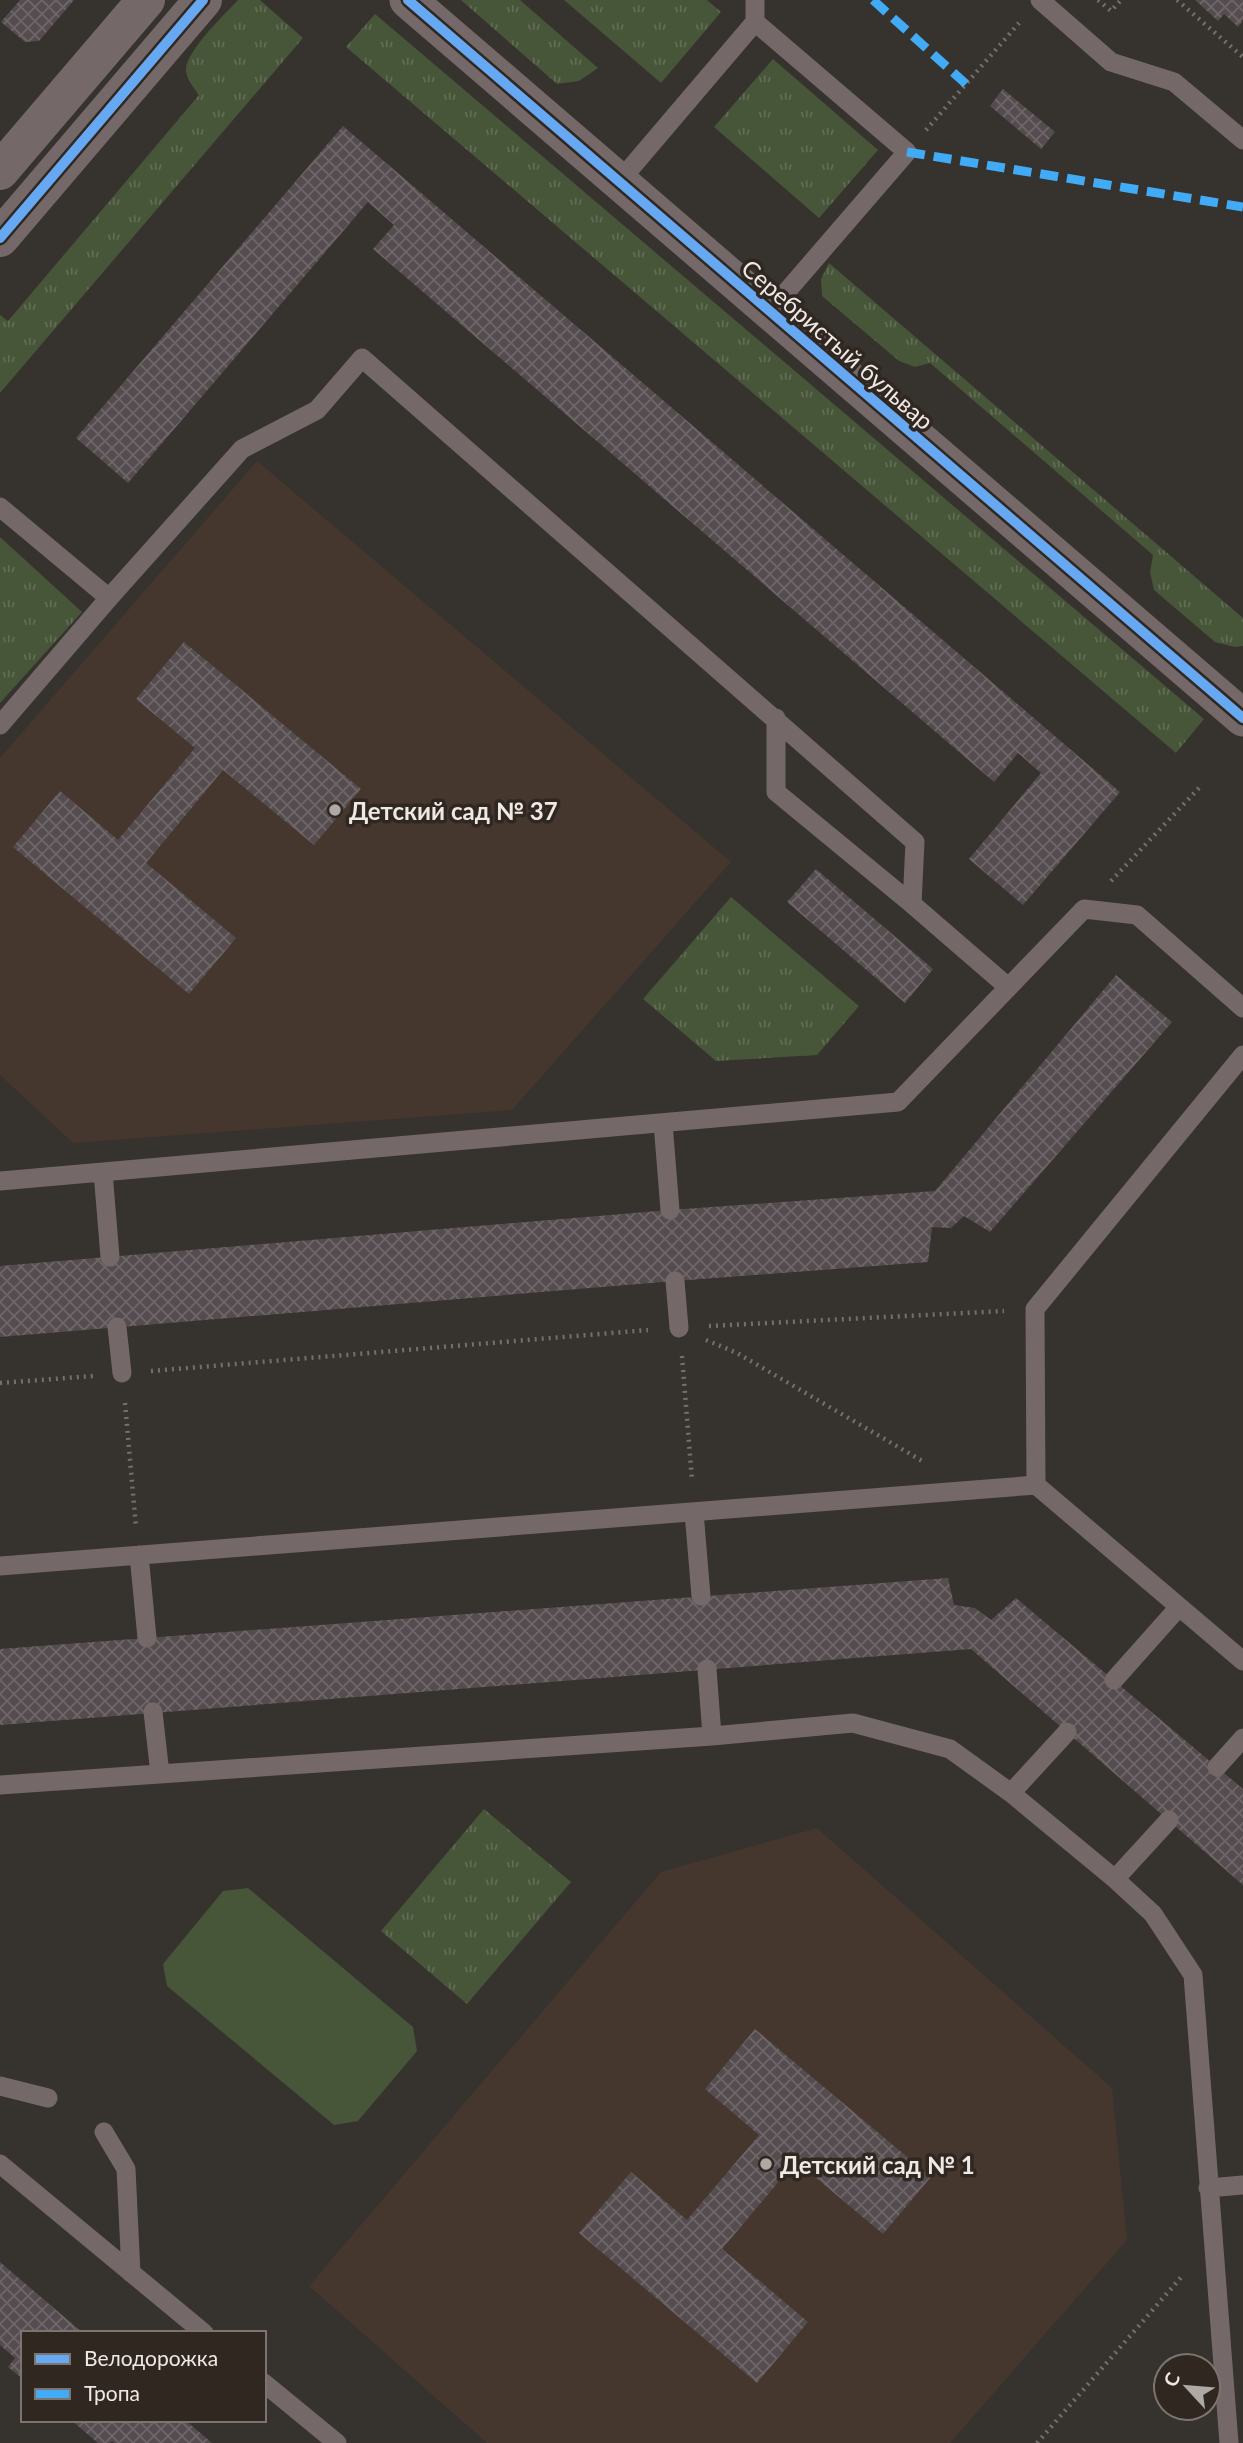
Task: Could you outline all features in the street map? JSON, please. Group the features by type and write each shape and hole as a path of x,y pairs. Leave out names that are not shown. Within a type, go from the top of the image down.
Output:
{"street":[{"path":"0,171 146,0"},
{"path":"0,238 203,0"},
{"name":"Серебристый бульвар","path":"408,0 1243,718"}],"lane":[{"path":"618,183 755,22 755,0"},
{"path":"1040,0 1111,62 1174,82 1243,140"},
{"path":"755,22 907,152 769,312"},
{"path":"0,725 108,598 242,449 317,410 362,358 915,842 912,904"},
{"path":"0,507 108,598"},
{"path":"776,718 776,792 1009,987"},
{"path":"0,1181 898,1102 1084,909 1136,915 1243,1008"},
{"path":"1036,1485 1035,1309 1243,1055"},
{"path":"663,1123 670,1210"},
{"path":"103,1172 110,1257"},
{"path":"675,1281 679,1328"},
{"path":"117,1327 122,1373"},
{"path":"0,1566 1036,1485 1243,1661"},
{"path":"694,1512 701,1596"},
{"path":"139,1555 147,1638"},
{"path":"1114,1680 1180,1607"},
{"path":"707,1668 712,1736"},
{"path":"153,1712 160,1774"},
{"path":"0,1785 712,1736 853,1723 950,1749 1011,1793 1153,1914 1193,1975 1229,2443"},
{"path":"1011,1793 1067,1732"},
{"path":"1217,1767 1243,1738"},
{"path":"1115,1879 1169,1820"},
{"path":"0,2086 48,2098"},
{"path":"104,2132 126,2169 131,2273"},
{"path":"0,2164 202,2331"},
{"path":"1208,2188 1243,2185"},
{"path":"266,2385 337,2443"}],"path":[{"path":"1098,0 1111,11 1121,0"},
{"path":"1177,0 1243,57"},
{"path":"907,152 1021,21"},
{"path":"1084,909 1199,788"},
{"path":"0,1383 679,1328 1035,1309"},
{"path":"679,1328 737,1353 973,1490"},
{"path":"679,1328 694,1512"},
{"path":"122,1373 139,1555"},
{"path":"1037,2443 1212,2241"}],"shaded area":[{"name":"Детский сад № 37","path":"257,461 731,862 512,1110 73,1143 0,1075 0,758"},
{"name":"Детский сад № 1","path":"817,1828 1112,2088 1127,2240 950,2443 487,2443 309,2286 661,1872"}],"green space":[{"path":"238,0 260,0 303,38 0,393 0,315 8,321 199,95 188,78 187,63 206,34"},
{"path":"461,0 520,0 598,68 579,81 557,84"},
{"path":"564,0 707,0 721,12 661,83"},
{"path":"375,14 1204,719 1176,753 346,47"},
{"path":"773,59 878,150 819,218 714,127"},
{"path":"829,263 1243,618 1243,646 1235,647 1215,642 1154,590 1150,572 1153,555 930,363 915,367 899,361 822,296 821,279"},
{"path":"0,537 82,612 0,703"},
{"path":"731,897 859,1006 817,1055 716,1061 643,999"},
{"path":"484,1809 571,1882 467,2004 381,1931"},
{"path":"248,1888 413,2027 417,2051 358,2121 334,2125 167,1986 163,1964 223,1891"}],"building":[{"path":"20,0 74,0 39,41 25,42 1,22"},
{"path":"1195,0 1243,0 1243,20 1238,27 1224,14 1218,21"},
{"path":"1003,89 1055,132 1041,149 990,106"},
{"path":"343,126 1120,792 1023,905 969,859 1041,773 1018,753 994,782 373,249 394,225 368,202 128,483 76,438"},
{"path":"184,642 361,789 314,845 223,770 146,863 236,938 189,994 13,847 60,791 118,840 195,748 136,699"},
{"path":"816,869 933,969 905,1003 787,902"},
{"path":"1116,975 1172,1022 990,1232 964,1216 951,1228 932,1227 928,1262 0,1337 0,1266 670,1210 935,1191"},
{"path":"948,1578 954,1605 975,1608 991,1620 1016,1598 1243,1789 1243,1885 971,1649 0,1725 0,1649"},
{"path":"755,2029 931,2177 883,2234 796,2161 722,2249 808,2322 757,2383 579,2233 631,2172 687,2220 759,2135 705,2089"},
{"path":"0,2262 81,2331 21,2331 21,2377 8,2367 15,2358 0,2345"},
{"path":"73,2422 187,2422 212,2443 112,2441 98,2443"}],"marked path":[{"path":"873,0 966,84"},
{"path":"907,152 1243,207"}],"cycle path":[{"path":"0,238 203,0"},
{"path":"408,0 1243,718"}],"place":[{"name":"Детский сад № 37","path":"335,810"},
{"name":"Детский сад № 1","path":"766,2164"}]}
